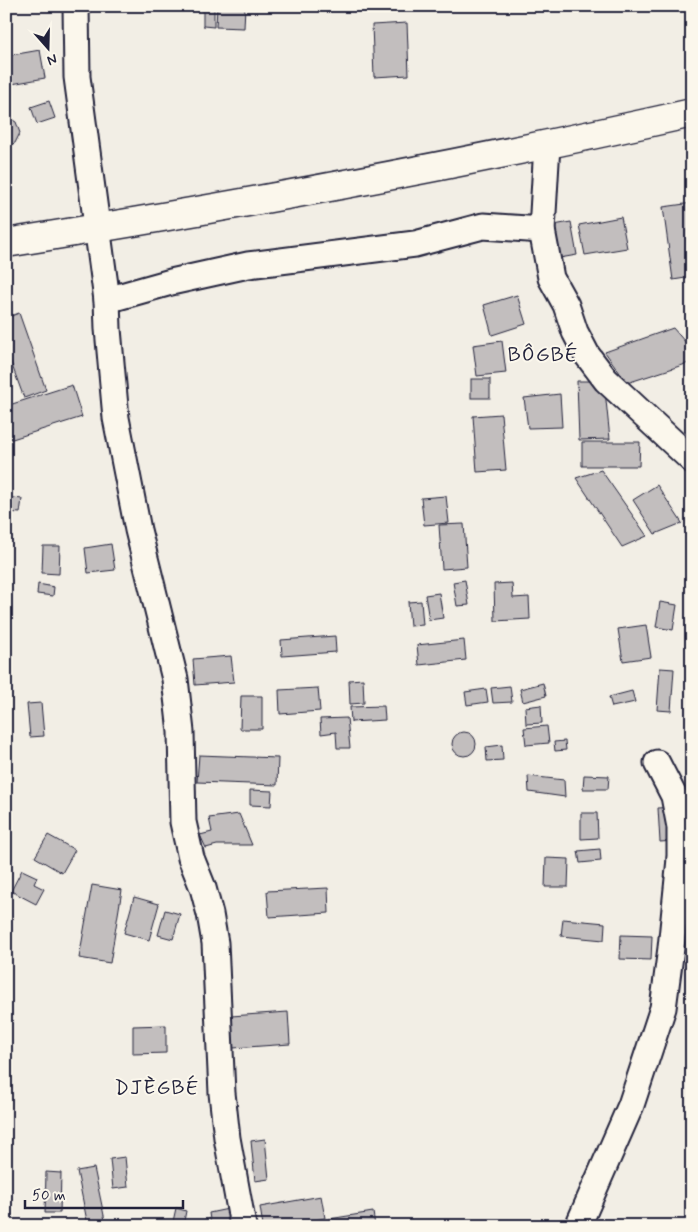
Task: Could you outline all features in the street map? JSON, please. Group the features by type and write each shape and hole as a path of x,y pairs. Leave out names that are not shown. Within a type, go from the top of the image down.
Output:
{"main road":[{"path":"6,243 367,180 547,146 692,113"}],"street":[{"path":"76,6 77,77 107,300 116,418 138,530 175,679 182,732 183,822 191,858 203,888 210,914 215,943 222,1093 228,1148 243,1226"},
{"path":"547,146 542,230 551,278 566,305 575,332 587,355 606,380 692,460"},
{"path":"107,300 171,282 248,264 415,244 483,226 542,230"},
{"path":"578,1226 631,1105 663,1008 672,939 686,866 674,796 657,763"}],"building":[{"path":"106,6 148,6 148,9 106,11"},
{"path":"203,6 214,6 214,27 203,26"},
{"path":"217,6 245,6 244,28 216,27"},
{"path":"407,23 409,75 374,77 372,25"},
{"path":"40,50 45,78 6,85 6,56"},
{"path":"49,101 55,118 37,124 31,107"},
{"path":"6,116 16,122 20,133 15,143 6,146"},
{"path":"692,203 692,277 673,280 663,207"},
{"path":"621,217 627,248 585,255 579,225"},
{"path":"571,222 577,255 554,259 548,226"},
{"path":"517,295 526,324 492,335 484,305"},
{"path":"19,313 46,390 24,398 6,349 6,318"},
{"path":"673,328 692,350 692,362 627,383 605,352"},
{"path":"502,341 506,373 477,376 473,345"},
{"path":"471,379 490,379 490,398 471,398"},
{"path":"577,381 604,381 610,439 579,440"},
{"path":"72,385 82,417 6,441 6,406"},
{"path":"560,394 562,427 528,428 524,398"},
{"path":"501,414 506,470 477,472 473,416"},
{"path":"582,442 640,442 639,466 582,466"},
{"path":"601,470 647,536 622,547 576,478"},
{"path":"657,485 682,523 655,534 633,500"},
{"path":"446,496 449,523 424,525 421,498"},
{"path":"6,497 22,499 20,513 6,512"},
{"path":"464,524 467,567 442,569 439,525"},
{"path":"111,544 115,570 88,573 85,548"},
{"path":"43,546 60,546 59,574 42,573"},
{"path":"465,580 469,605 457,606 453,582"},
{"path":"512,583 513,598 529,597 530,619 495,621 494,584"},
{"path":"38,584 54,587 53,596 37,594"},
{"path":"439,593 443,618 429,620 425,595"},
{"path":"421,601 423,625 410,626 408,602"},
{"path":"660,602 677,605 673,630 656,627"},
{"path":"646,625 651,657 623,661 618,629"},
{"path":"335,636 336,652 282,656 281,640"},
{"path":"464,640 466,660 419,665 417,645"},
{"path":"231,656 234,682 195,685 193,659"},
{"path":"660,668 674,669 671,711 657,710"},
{"path":"363,679 364,703 350,704 349,680"},
{"path":"543,683 546,696 523,702 520,689"},
{"path":"510,686 512,702 493,703 491,688"},
{"path":"318,688 320,711 280,714 279,690"},
{"path":"486,689 488,702 467,705 465,692"},
{"path":"632,691 635,702 612,707 609,697"},
{"path":"241,696 262,696 262,729 240,729"},
{"path":"41,703 44,736 30,737 27,704"},
{"path":"541,705 542,723 526,724 525,707"},
{"path":"384,706 385,720 351,722 350,707"},
{"path":"347,718 350,748 337,748 336,732 321,734 320,719"},
{"path":"547,726 549,743 526,745 524,728"},
{"path":"464,732 473,735 476,744 473,753 464,756 455,753 452,744 455,735"},
{"path":"565,741 566,750 555,751 554,742"},
{"path":"502,745 503,760 487,761 486,747"},
{"path":"199,755 278,758 277,785 197,782"},
{"path":"584,775 609,776 608,789 583,789"},
{"path":"528,776 564,780 565,797 529,792"},
{"path":"250,790 272,791 271,806 250,805"},
{"path":"673,807 675,841 660,842 658,808"},
{"path":"581,813 597,813 598,838 581,839"},
{"path":"239,814 252,845 217,845 206,848 200,835 212,832 209,818"},
{"path":"48,835 75,850 62,873 35,857"},
{"path":"600,849 601,861 580,863 578,851"},
{"path":"546,858 569,859 568,887 545,887"},
{"path":"22,870 37,877 34,884 44,889 36,904 11,891"},
{"path":"92,885 122,890 110,963 79,958"},
{"path":"328,888 329,913 269,917 267,891"},
{"path":"134,897 159,904 149,940 124,933"},
{"path":"165,910 180,914 173,939 158,935"},
{"path":"563,919 605,923 604,940 561,936"},
{"path":"621,935 652,936 651,960 620,959"},
{"path":"288,1012 290,1044 233,1048 231,1016"},
{"path":"166,1025 166,1053 133,1054 133,1026"},
{"path":"265,1139 269,1179 255,1181 251,1141"},
{"path":"125,1157 128,1187 113,1189 110,1159"},
{"path":"94,1168 106,1225 103,1226 88,1226 77,1171"},
{"path":"46,1172 61,1173 60,1213 45,1213"},
{"path":"321,1196 325,1218 283,1226 263,1226 260,1207"},
{"path":"176,1208 186,1211 183,1226 172,1226"},
{"path":"233,1208 236,1226 211,1226 209,1213"},
{"path":"373,1212 375,1226 330,1226 329,1219"}],"district":[{"name":"BÔGBÉ","path":"543,354"},
{"name":"DJÈGBÉ","path":"157,1087"}]}
